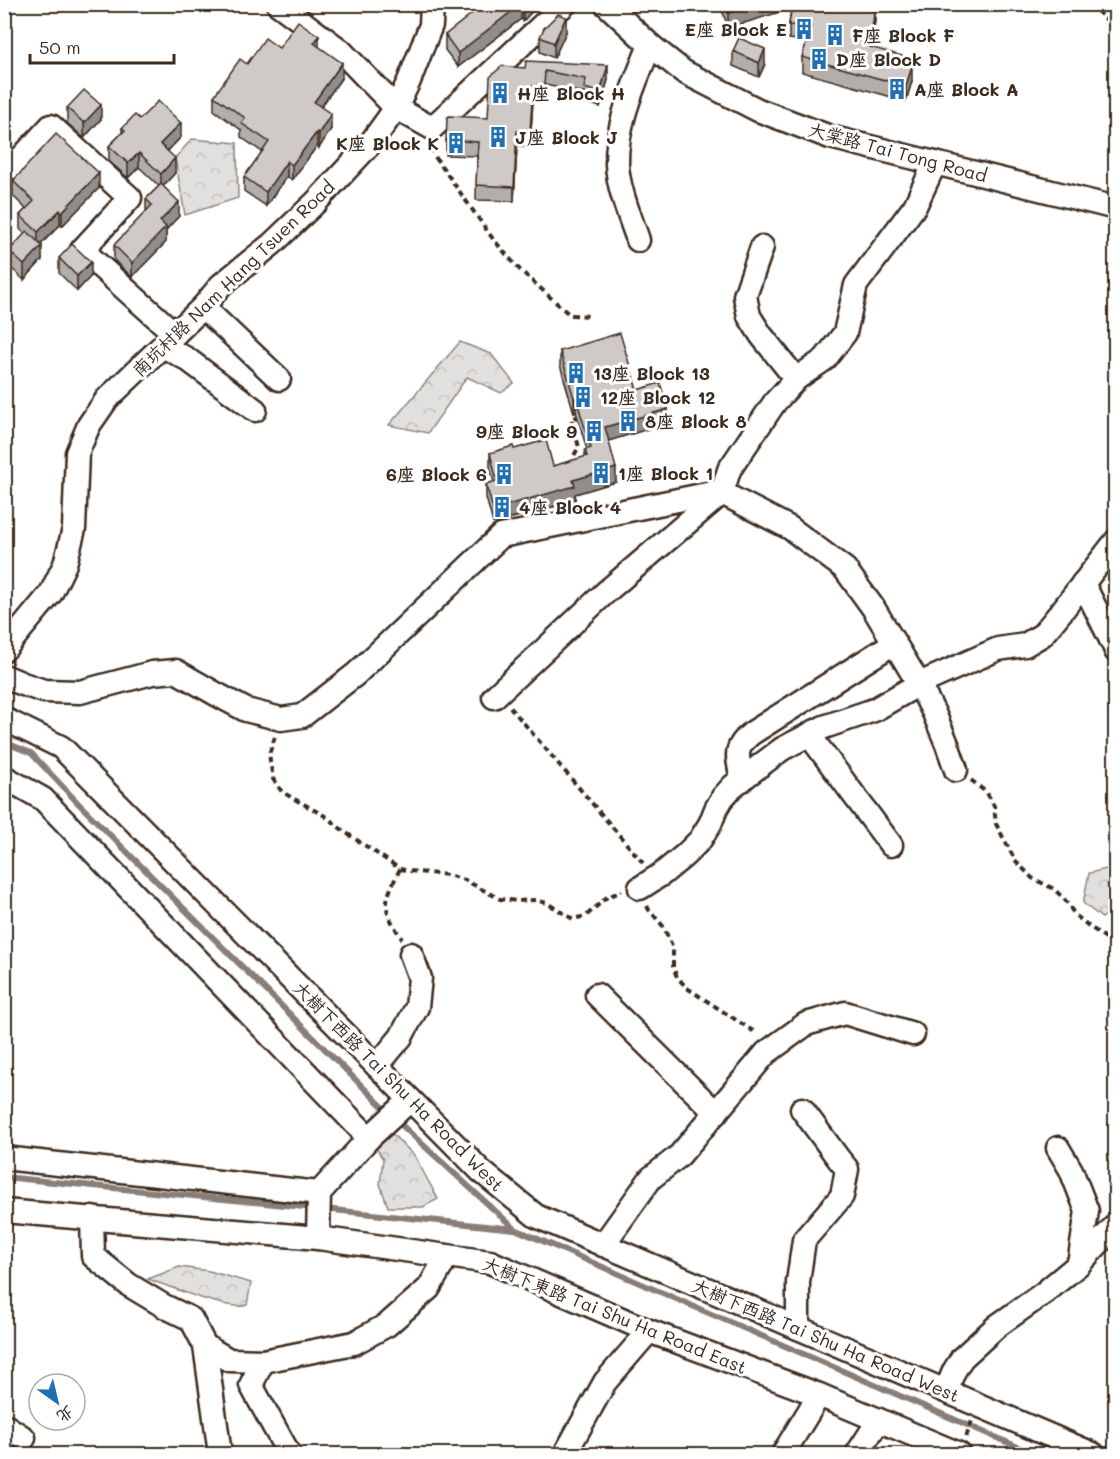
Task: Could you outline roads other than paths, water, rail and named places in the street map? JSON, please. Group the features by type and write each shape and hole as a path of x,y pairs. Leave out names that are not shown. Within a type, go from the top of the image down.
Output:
{"street":[{"path":"278,4 340,50 396,108 432,128 566,4"},
{"name":"南坑村路 Nam Hang Tsuen Road","path":"4,650 51,593 65,564 74,528 77,453 89,425 108,399 203,307 221,285 272,244 316,202 370,144 396,108 410,81 430,25 432,4"},
{"name":"大棠路 Tai Tong Road","path":"606,4 650,45 684,72 758,110 830,137 1116,208"},
{"path":"638,240 621,186 617,166 618,144 627,104 650,45"},
{"path":"13,167 51,126 130,198 82,250 187,359 255,410"},
{"path":"494,697 606,592 722,492 729,470 775,402 796,379 825,359 845,333 855,285 915,206 935,163"},
{"path":"762,247 745,296 749,316 760,335 796,379"},
{"path":"203,307 279,379"},
{"path":"4,676 44,691 81,692 152,673 176,671 246,710 281,719 302,716 356,674 501,536 722,492 790,528 845,569 874,609 919,684 934,713 956,770"},
{"path":"640,888 685,855 700,840 723,797 733,786 782,749 824,727 874,710 919,684 998,649 1025,645 1042,635 1116,541"},
{"path":"1083,583 1116,651"},
{"path":"742,780 738,751 742,741 894,643"},
{"name":"大樹下西路 Tai Shu Ha Road West","path":"4,719 61,747 481,1171 537,1216 1093,1455"},
{"path":"813,732 813,740 891,845"},
{"path":"4,777 43,800 369,1138"},
{"path":"377,1066 401,1037 417,1007 420,978 411,954"},
{"path":"597,995 716,1113"},
{"path":"603,1245 651,1178 679,1156 766,1053 806,1024 845,1014 913,1034"},
{"path":"318,1234 319,1198 369,1138 410,1100"},
{"path":"798,1328 798,1282 804,1240 843,1196 848,1169 802,1109"},
{"path":"1059,1148 1071,1170 1087,1211 1079,1264"},
{"path":"4,1158 319,1198"},
{"name":"大樹下東路 Tai Shu Ha Road East","path":"4,1211 318,1234 490,1262 649,1331 819,1395 960,1455"},
{"path":"92,1218 93,1256 129,1285 191,1319 205,1346 220,1455"},
{"path":"946,1391 954,1371 963,1358 997,1326 1044,1293 1079,1264 1116,1225"},
{"path":"205,1346 229,1360 263,1361 354,1343 387,1326 429,1288 447,1256"},
{"path":"565,1455 605,1382 649,1331"},
{"path":"263,1361 251,1384 289,1455"},
{"path":"783,1455 819,1395"},
{"path":"857,1455 879,1420"},
{"path":"4,1425 24,1438"}],"waterway":[{"path":"4,742 31,753 78,803 389,1113"},
{"path":"396,1120 515,1229 1034,1454"},
{"path":"4,1177 314,1208"},
{"path":"324,1209 514,1229"}],"place":[{"name":"E座 Block E","path":"804,29"},
{"name":"F座 Block F","path":"835,35"},
{"name":"D座 Block D","path":"819,59"},
{"name":"A座 Block A","path":"897,89"},
{"name":"H座 Block H","path":"500,93"},
{"name":"J座 Block J","path":"498,137"},
{"name":"K座 Block K","path":"456,143"},
{"name":"13座 Block 13","path":"576,373"},
{"name":"12座 Block 12","path":"583,397"},
{"name":"8座 Block 8","path":"628,421"},
{"name":"9座 Block 9","path":"594,431"},
{"name":"1座 Block 1","path":"601,473"},
{"name":"6座 Block 6","path":"504,474"},
{"name":"4座 Block 4","path":"502,507"}]}
